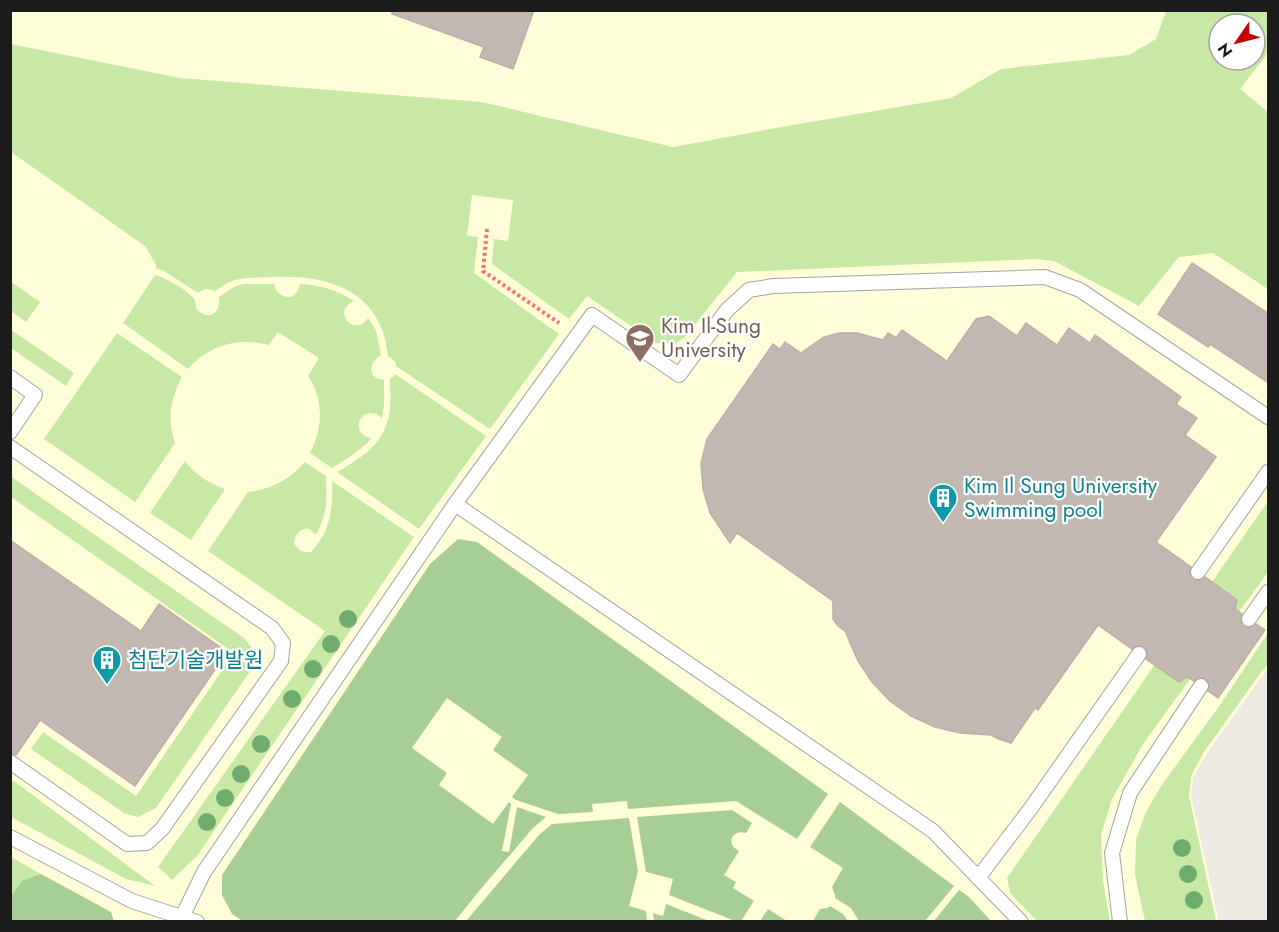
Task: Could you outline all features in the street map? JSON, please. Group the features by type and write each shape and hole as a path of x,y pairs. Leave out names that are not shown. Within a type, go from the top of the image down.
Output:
{"lane":[{"path":"182,917 204,872 455,504 591,315 679,375 728,310 750,290 773,286 1045,277 1080,290 1269,417"},
{"path":"10,377 35,395 10,432"},
{"path":"10,447 272,628 283,643 281,661 162,829 147,843 127,844 10,762"},
{"path":"1198,572 1269,472"},
{"path":"455,504 933,831 1021,921"},
{"path":"1249,619 1269,592"},
{"path":"978,878 1031,808 1139,654"},
{"path":"1120,921 1112,853 1130,793 1201,686"},
{"path":"10,837 132,902 197,921"}],"path":[{"path":"487,229 483,271 577,336"}],"shaded area":[{"name":"Kim Il-Sung University","path":"10,11 1268,11 1268,668 1208,752 1193,777 1191,796 1219,921 11,921"}],"green space":[{"path":"1166,11 1268,11 1267,54 1267,12 1207,12 1207,72 1253,72 1240,89 1268,112 1268,289 1213,253 1179,257 1139,306 1054,261 1037,259 737,272 685,337 675,344 656,343 587,296 569,319 492,264 494,239 508,241 513,200 472,195 467,236 478,237 474,273 559,334 490,429 396,366 395,361 388,356 384,334 376,317 365,303 351,292 316,280 276,277 235,280 214,292 205,289 198,293 156,268 145,246 11,152 11,44 180,78 482,102 673,147 951,98 1001,69 1129,55 1156,39"},
{"path":"155,275 188,293 195,300 197,310 209,315 219,306 219,297 243,284 274,284 277,292 285,297 292,297 300,284 314,286 335,291 354,301 344,311 345,316 352,324 357,325 368,318 376,331 381,355 374,362 371,370 375,377 384,380 382,418 375,414 368,414 363,416 359,426 364,436 372,438 358,451 332,468 310,453 317,434 320,414 317,395 308,376 319,358 278,332 269,345 240,342 216,348 201,357 188,369 123,323"},
{"path":"10,281 40,302 26,322 11,311"},
{"path":"10,329 74,373 66,386 11,348"},
{"path":"117,333 182,377 171,409 171,425 175,443 135,502 44,439"},
{"path":"395,374 486,436 419,529 337,472 365,454 379,439 388,420 390,379"},
{"path":"185,461 203,478 225,489 191,540 150,513"},
{"path":"305,462 326,476 325,512 316,535 309,529 299,532 294,543 297,548 311,552 323,536 331,510 332,481 414,537 197,856 172,880 158,867 325,631 208,551 248,492 280,483"},
{"path":"10,476 244,638 254,651 253,667 156,808 138,817 124,813 31,749 43,732 136,796 234,653 11,497"},
{"path":"1268,501 1268,572 1143,744 1112,799 1101,835 1103,881 1110,921 1037,921 1010,893 1007,878"},
{"path":"458,539 477,542 828,794 797,839 736,801 628,809 627,801 592,804 593,812 558,814 516,800 512,797 528,775 493,750 502,737 447,698 412,748 447,773 439,785 493,824 509,802 511,804 502,851 509,852 517,807 546,817 533,828 455,921 244,922 232,914 222,895 222,875 430,564"},
{"path":"1268,633 1268,665 1204,752 1191,776 1189,796 1216,921 1145,921 1135,875 1136,840 1145,814 1161,786 1220,705"},
{"path":"14,781 155,886 126,879 11,817 11,783"},
{"path":"840,802 954,886 925,921 859,921 851,908 835,898 832,887 843,868 810,847"},
{"path":"732,810 752,823 746,833 737,833 732,838 732,845 739,851 724,875 736,882 733,888 754,901 741,921 735,921 669,895 673,879 646,872 637,817"},
{"path":"629,818 638,871 629,906 646,911 647,921 466,921 539,835 552,824"},
{"path":"11,857 41,874 23,880 11,896"},
{"path":"41,874 111,912 114,921 11,921 11,896 23,880"},
{"path":"959,890 968,896 991,921 934,921"},
{"path":"666,904 709,921 654,921 653,913 663,916"},
{"path":"830,906 843,914 848,921 813,921 820,909"},
{"path":"768,909 787,921 760,921"}],"building":[{"path":"392,10 534,10 513,69 480,57 484,47 392,14"},
{"path":"1192,263 1269,314 1269,383 1210,344 1208,347 1158,314"},
{"name":"Kim Il Sung University Swimming pool","path":"989,316 1017,336 1026,323 1057,345 1069,328 1090,343 1095,335 1181,397 1176,404 1197,418 1185,435 1216,457 1156,542 1191,567 1189,571 1193,580 1201,580 1205,577 1237,600 1235,609 1242,614 1240,619 1243,626 1249,628 1256,624 1265,630 1218,698 1208,691 1209,683 1205,678 1198,678 1194,681 1187,677 1179,682 1146,659 1148,654 1145,647 1139,645 1132,649 1098,625 1038,710 1035,708 1011,743 991,735 960,733 935,727 911,716 890,701 872,682 858,661 845,631 833,619 833,601 737,533 730,543 710,513 703,489 701,463 707,439 773,344 780,349 785,342 801,353 824,337 840,333 857,333 883,340 888,333 896,338 902,330 947,361 976,319"},
{"name":"첨단기술개발원","path":"10,540 141,631 159,604 227,652 135,786 40,720 16,755 10,753"}],"place":[{"name":"Kim Il-Sung University","path":"640,364"},
{"name":"Kim Il Sung University Swimming pool","path":"943,524"},
{"name":"첨단기술개발원","path":"107,686"}]}
